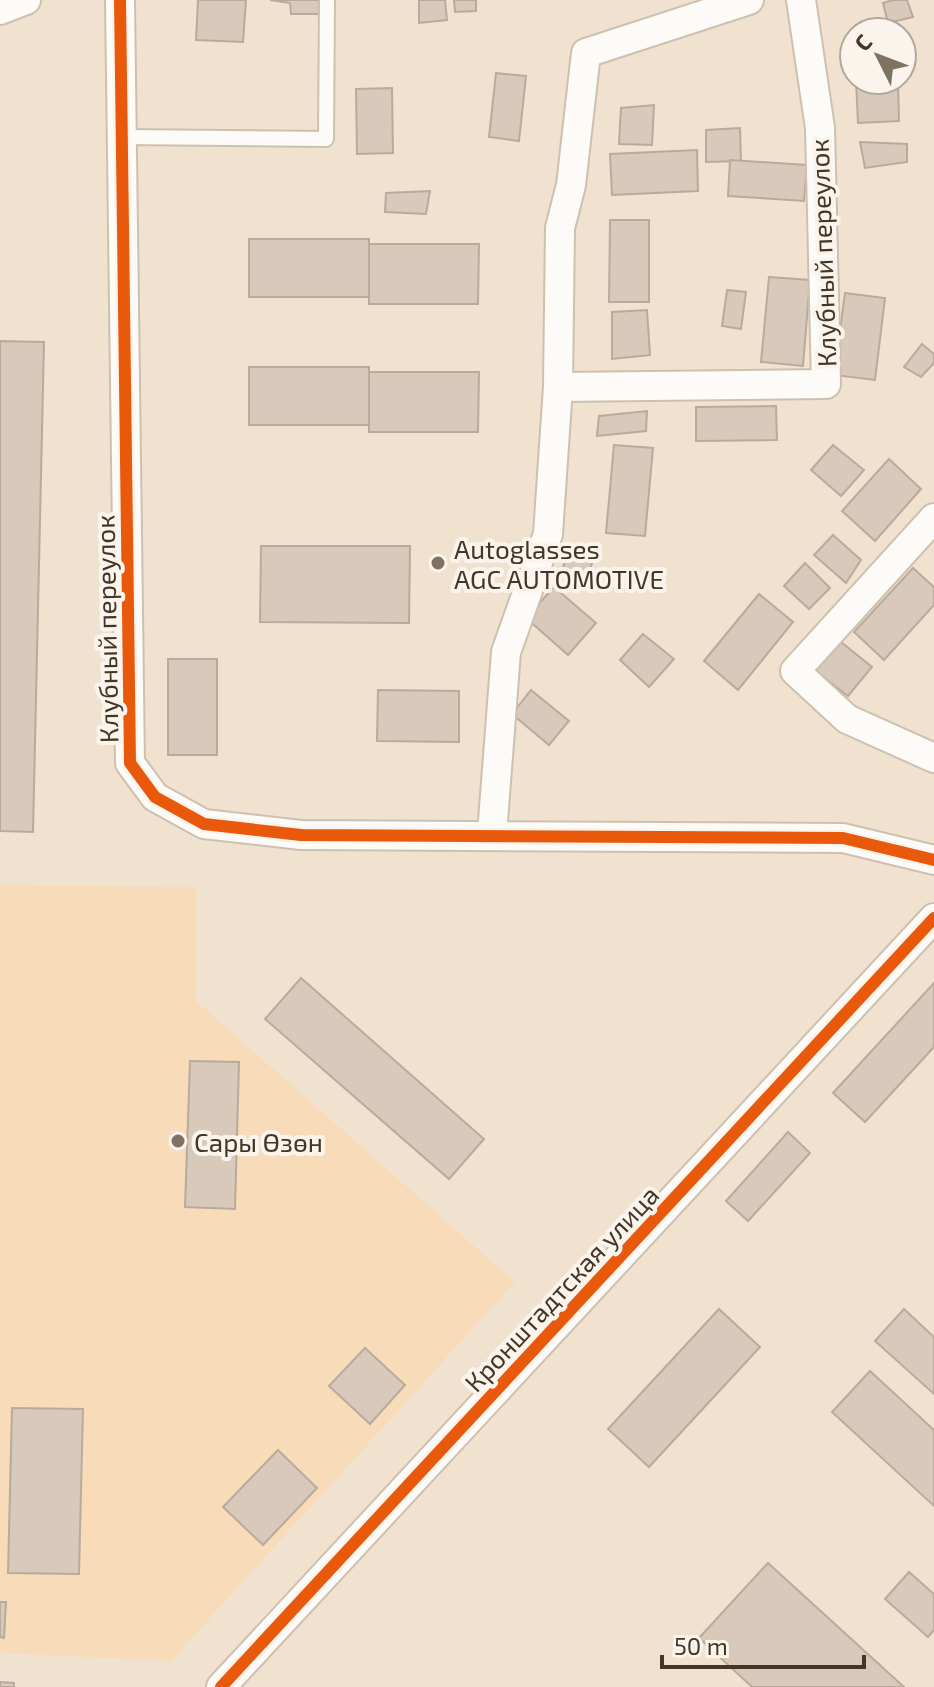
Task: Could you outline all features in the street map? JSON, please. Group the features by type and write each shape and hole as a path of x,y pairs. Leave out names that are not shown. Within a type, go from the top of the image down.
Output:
{"street":[{"path":"0,10 26,0"},
{"name":"Клубный переулок","path":"120,0 130,763 155,797 204,824 301,835 843,838 934,860"},
{"path":"492,834 506,652 548,534 558,387 560,228 571,185 586,53 749,0"},
{"name":"Клубный переулок","path":"558,387 826,384 820,128 801,0"},
{"path":"934,518 795,671 847,719 934,758"},
{"name":"Кронштадтская улица","path":"221,1687 934,918"}],"lane":[{"path":"122,137 326,139 327,0"}],"shaded area":[{"name":"Сары Өзөн","path":"0,885 196,887 196,1001 515,1282 171,1661 0,1653"}],"building":[{"path":"198,0 246,0 243,42 196,40"},
{"path":"270,0 321,0 320,14 291,14 290,3"},
{"path":"419,0 445,0 447,20 419,23"},
{"path":"454,0 476,0 476,11 455,12"},
{"path":"907,0 913,16 886,16 883,3"},
{"path":"496,73 526,76 519,141 489,137"},
{"path":"392,88 393,153 357,154 356,89"},
{"path":"857,96 898,96 899,121 858,123"},
{"path":"654,105 652,145 619,144 621,108"},
{"path":"740,128 741,161 706,162 706,130"},
{"path":"860,142 907,144 907,162 865,168"},
{"path":"697,150 698,191 612,195 610,154"},
{"path":"730,160 807,165 804,201 728,196"},
{"path":"430,191 426,214 385,212 386,193"},
{"path":"610,220 649,220 649,302 609,302"},
{"path":"249,239 369,239 369,297 249,297"},
{"path":"369,244 479,244 478,304 369,304"},
{"path":"769,277 810,280 803,366 761,362"},
{"path":"727,290 746,292 741,329 722,326"},
{"path":"845,293 885,298 875,380 834,375"},
{"path":"647,310 650,355 612,359 612,312"},
{"path":"0,341 44,342 33,832 0,831"},
{"path":"922,344 934,354 934,363 921,377 904,367"},
{"path":"249,367 369,367 369,425 249,425"},
{"path":"369,372 479,372 478,432 369,432"},
{"path":"776,406 777,440 696,441 696,407"},
{"path":"647,411 646,431 597,436 599,416"},
{"path":"614,445 653,448 645,536 606,533"},
{"path":"833,445 864,470 841,496 811,470"},
{"path":"889,459 921,489 875,541 842,511"},
{"path":"833,535 861,560 846,583 814,555"},
{"path":"261,546 410,546 409,623 260,622"},
{"path":"569,546 594,551 589,578 563,568"},
{"path":"805,563 830,588 809,609 784,586"},
{"path":"913,568 934,587 934,605 884,660 854,632"},
{"path":"554,587 596,623 568,655 526,618"},
{"path":"759,594 793,622 738,690 704,661"},
{"path":"643,634 674,659 649,687 620,660"},
{"path":"841,642 872,667 848,696 815,671"},
{"path":"168,659 217,659 217,755 168,755"},
{"path":"378,690 459,691 459,742 377,741"},
{"path":"531,690 569,721 549,745 512,714"},
{"path":"301,978 484,1139 449,1179 265,1019"},
{"path":"934,983 934,1047 865,1122 833,1093"},
{"path":"190,1061 239,1062 235,1209 185,1207"},
{"path":"788,1132 810,1153 748,1221 726,1201"},
{"path":"719,1309 760,1347 649,1467 608,1429"},
{"path":"904,1309 934,1337 934,1394 875,1341"},
{"path":"365,1348 405,1385 370,1424 329,1386"},
{"path":"870,1371 934,1430 934,1506 832,1412"},
{"path":"12,1408 83,1409 79,1574 8,1573"},
{"path":"278,1450 317,1488 263,1545 223,1507"},
{"path":"768,1563 904,1687 752,1687 699,1638"},
{"path":"909,1572 934,1594 934,1630 928,1637 885,1599"},
{"path":"0,1602 6,1602 4,1638 0,1637"},
{"path":"0,1682 14,1683 14,1687 0,1687"}],"cycle path":[{"path":"120,0 130,763 155,797 204,824 301,835 843,838 934,860"},
{"path":"221,1687 934,918"}],"place":[{"name":"Autoglasses AGC AUTOMOTIVE","path":"438,563"},
{"name":"Сары Өзөн","path":"178,1141"}]}
